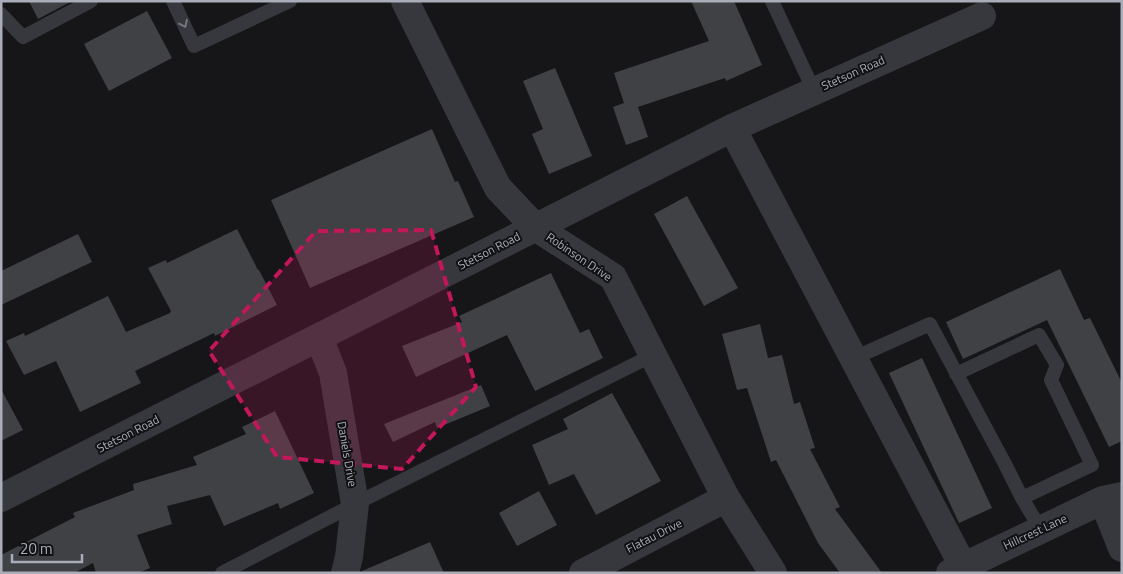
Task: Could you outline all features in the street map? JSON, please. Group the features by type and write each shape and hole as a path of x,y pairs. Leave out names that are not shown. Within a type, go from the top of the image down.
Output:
{"street":[{"name":"Robinson Drive","path":"405,1 498,188 535,227 613,277 726,498 773,573"},
{"name":"Stetson Road","path":"1,498 732,128 982,16"},
{"path":"732,128 854,358 956,569"},
{"name":"Daniels Drive","path":"319,337 333,373 355,504 349,557 345,573"},
{"name":"Flatau Drive","path":"583,573 726,498"},
{"path":"1112,498 1122,548"},
{"name":"Hillcrest Lane","path":"956,569 1112,498"}],"lane":[{"path":"1,14 23,37 91,1"},
{"path":"173,1 194,46 290,1"},
{"path":"772,1 814,90"},
{"path":"854,358 930,324 1022,498 1041,530"},
{"path":"956,374 1039,335 1057,365 1051,380 1092,465 1022,498"},
{"path":"222,573 652,355"}],"highlighted area":[{"path":"431,230 476,387 402,469 277,457 209,351 316,231"}],"building":[{"path":"29,1 72,1 38,19"},
{"path":"691,1 734,1 762,65 726,81 725,78 638,107 648,137 626,145 613,107 624,103 614,73 709,41"},
{"path":"147,11 172,58 109,91 84,44"},
{"path":"555,68 592,156 549,174 532,134 543,129 523,81"},
{"path":"432,129 455,182 458,181 474,217 310,288 271,200"},
{"path":"687,196 738,288 704,306 654,214"},
{"path":"237,229 277,305 215,336 214,333 135,371 141,383 80,412 56,361 24,375 6,341 24,333 25,336 108,296 126,332 170,313 171,311 148,268 166,260 167,263"},
{"path":"78,234 92,262 1,305 1,271"},
{"path":"1060,269 1084,320 1090,318 1122,383 1122,441 1109,447 1047,320 963,359 946,322"},
{"path":"551,273 580,333 589,329 603,358 535,391 507,335 416,377 402,346 462,322 459,316"},
{"path":"760,324 768,358 782,355 794,404 800,402 815,448 810,449 840,507 835,509 882,573 840,573 818,543 776,460 771,462 747,388 737,390 722,334"},
{"path":"922,358 992,508 959,523 889,373"},
{"path":"481,385 490,406 437,428 435,422 393,442 384,424"},
{"path":"1,389 23,430 1,441"},
{"path":"612,393 661,481 596,515 574,474 549,485 532,445 568,429 563,419"},
{"path":"275,411 314,493 280,509 278,503 224,526 210,495 167,506 172,524 137,535 150,568 138,573 96,573 93,563 74,573 1,573 1,555 75,517 73,513 134,490 133,484 197,465 193,457 246,434 242,427"},
{"path":"539,491 557,525 517,546 499,513"},
{"path":"430,542 444,573 361,573 362,571"}]}
